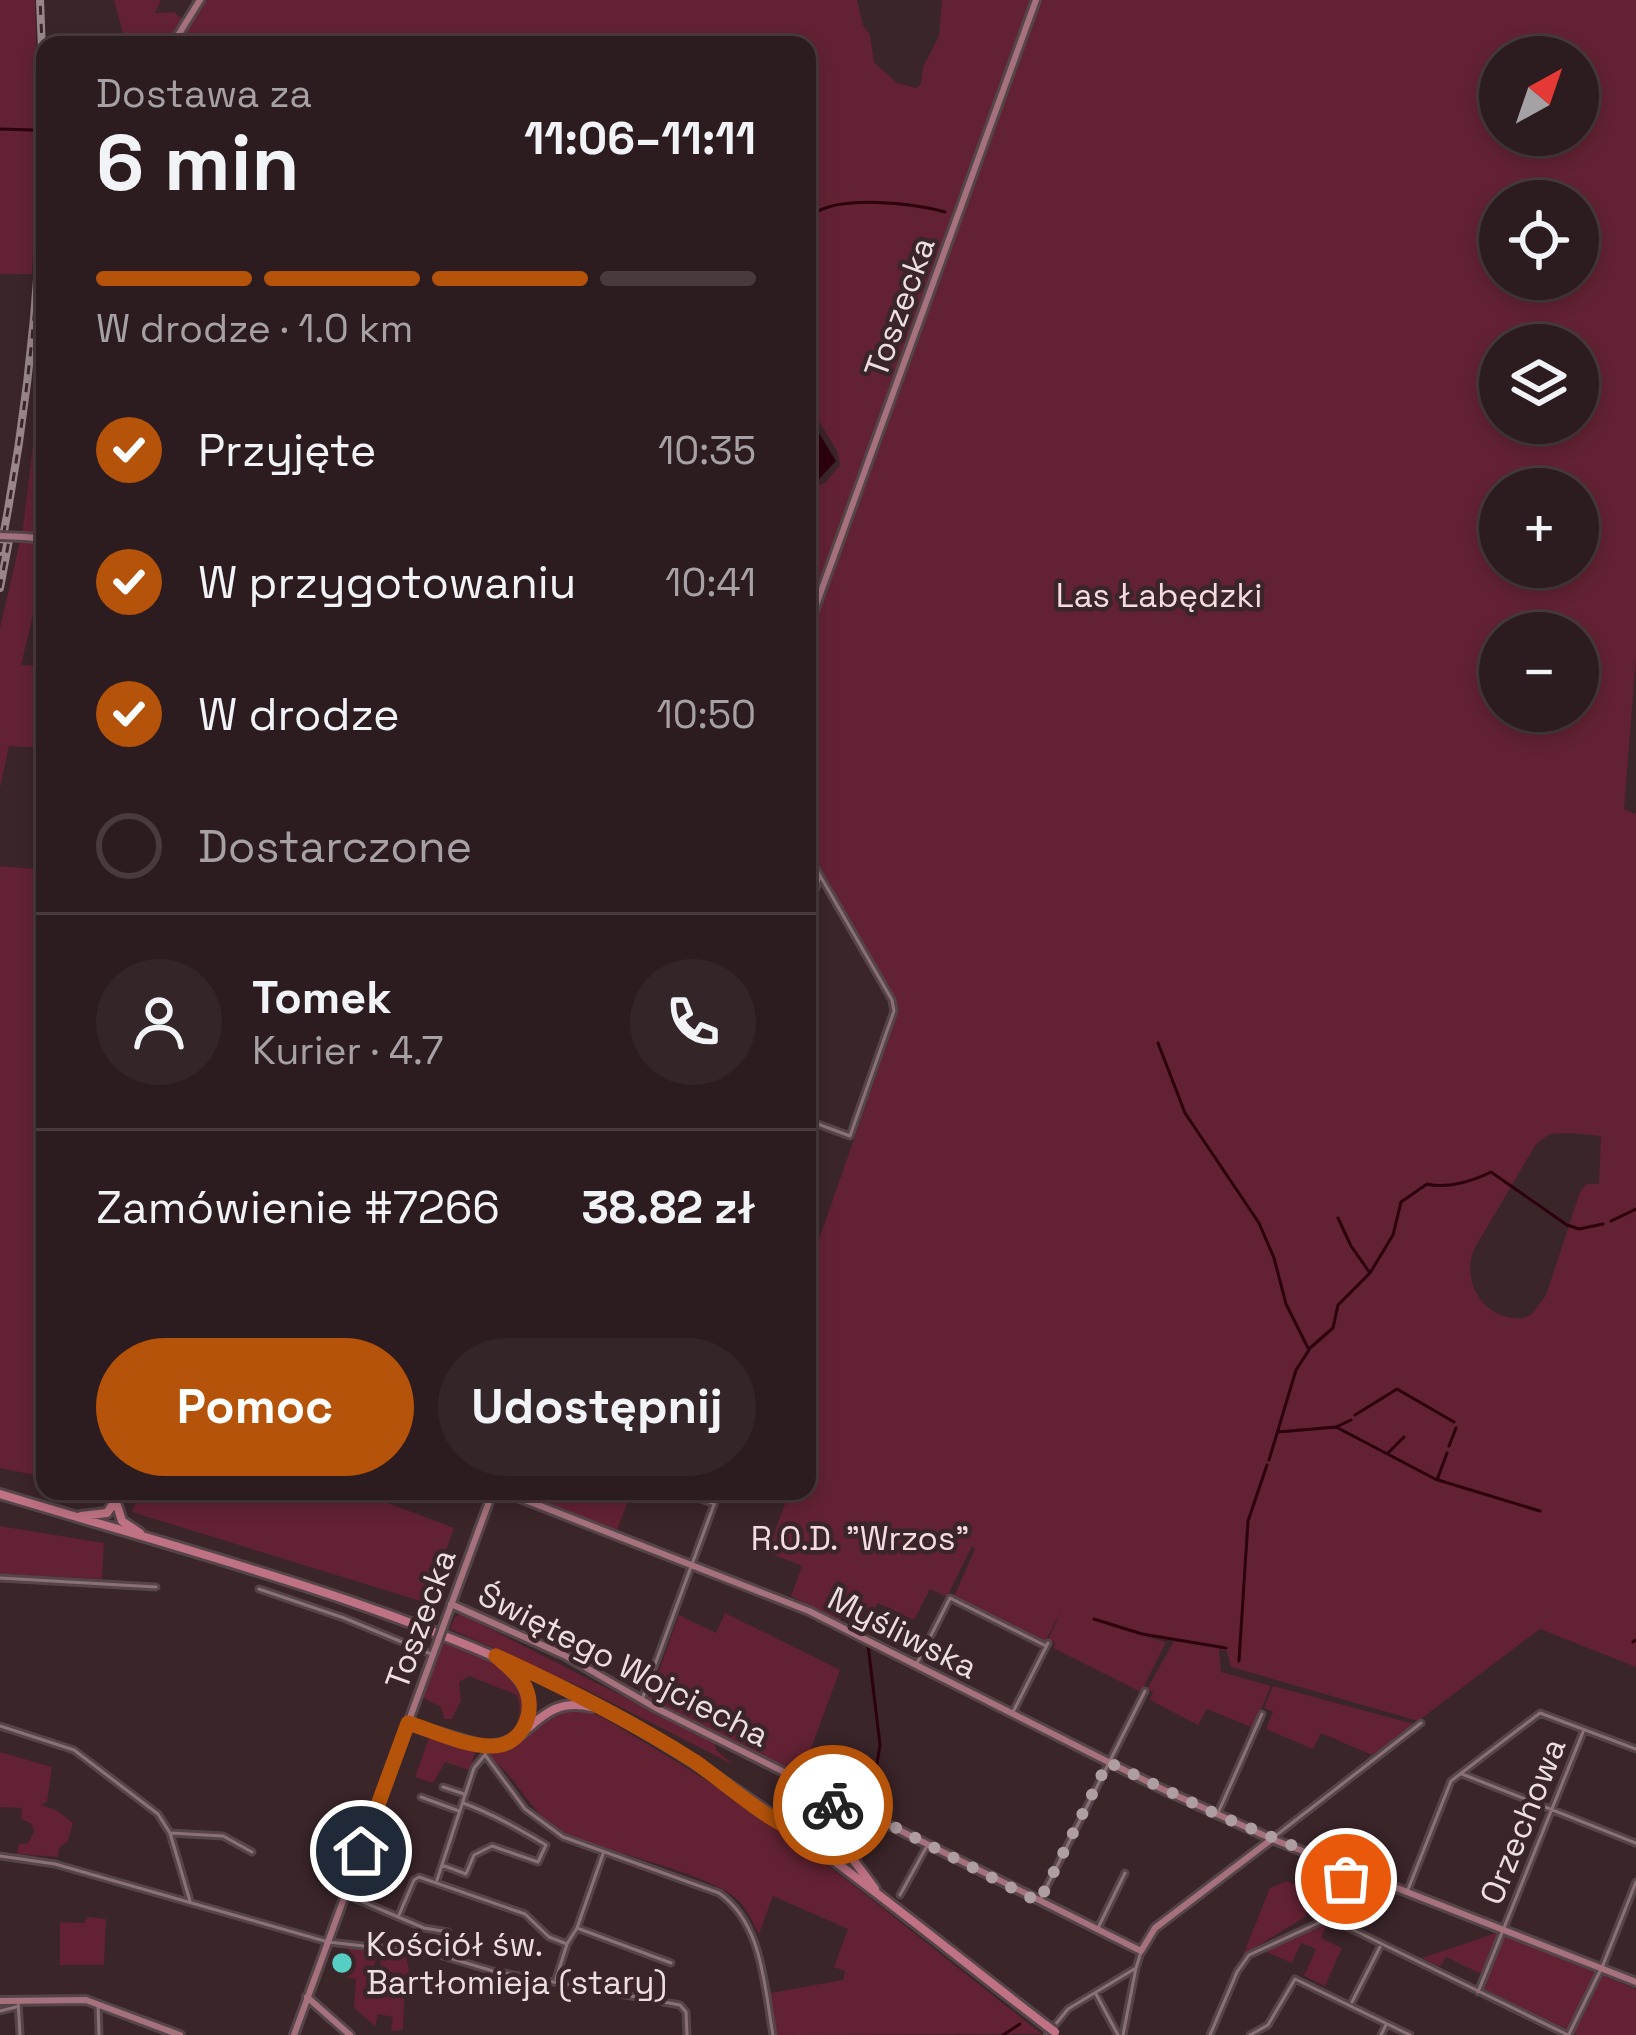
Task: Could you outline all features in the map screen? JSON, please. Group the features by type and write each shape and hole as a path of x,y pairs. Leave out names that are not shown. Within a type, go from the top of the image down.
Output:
{"main road":[{"path":"0,1494 397,1617 496,1656 607,1711 689,1758 790,1828 1052,2032"},
{"path":"73,1516 101,1515 118,1500"},
{"path":"117,1503 122,1521 148,1539"},
{"path":"496,1656 519,1677 529,1699 527,1720 519,1735"},
{"path":"486,1750 508,1743 544,1713 564,1704 607,1711"},
{"path":"808,1784 830,1799 849,1854 888,1904"},
{"path":"790,1828 820,1837 831,1830 836,1814"}],"street":[{"path":"178,36 200,0"},
{"name":"Toszecka","path":"816,605 1036,0"},
{"path":"0,536 36,538"},
{"path":"816,869 894,1011 850,1136 816,1123"},
{"path":"816,887 820,876"},
{"name":"Toszecka","path":"294,2035 490,1500"},
{"name":"Myśliwska","path":"525,1500 809,1611 1108,1762 1273,1839 1636,1982"},
{"path":"703,1500 714,1504"},
{"path":"642,1700 716,1500"},
{"path":"0,1578 156,1587"},
{"path":"259,1588 433,1654"},
{"path":"916,1665 950,1598 1047,1645 1012,1713"},
{"name":"Świętego Wojciecha","path":"451,1604 564,1655 808,1784"},
{"path":"1039,1902 1145,1691"},
{"path":"1406,1892 1448,1785 1540,1713 1636,1749"},
{"path":"1218,1815 1262,1714"},
{"path":"408,1723 486,1750 537,1822 563,1838 718,1893 737,1908 752,1937 773,2035"},
{"path":"1120,2035 1141,1951 1155,1928 1421,1723"},
{"path":"0,1726 79,1753 158,1814 170,1833 190,1902"},
{"name":"Orzechowa","path":"1478,1992 1584,1729"},
{"path":"436,1882 477,1761 486,1750"},
{"path":"808,1784 824,1759 847,1759 873,1813 1141,1951"},
{"path":"1461,1773 1636,1843"},
{"path":"443,1786 465,1795"},
{"path":"421,1797 460,1811"},
{"path":"442,1865 466,1874 474,1855 492,1846 538,1862 546,1844 520,1833 504,1819 463,1804"},
{"path":"170,1833 223,1836 252,1852"},
{"path":"900,1895 928,1845"},
{"path":"556,1981 604,1852"},
{"path":"0,1856 55,1864 328,1942 450,1958 493,1971 669,2002 686,2012 687,2035"},
{"path":"1219,2034 1211,2033 1249,1955 1329,1918 1350,1869"},
{"path":"1098,1930 1125,1873"},
{"path":"399,1915 414,1879 436,1882 529,1916 549,1937 567,1944"},
{"path":"1329,1918 1568,2035 1636,1882"},
{"path":"345,1894 423,1928 448,1932"},
{"path":"578,1928 671,1963"},
{"path":"1351,2006 1381,1945"},
{"path":"1052,2032 1068,2009 1136,1968"},
{"path":"1250,2035 1268,2025 1295,1979 1410,2035"},
{"path":"1095,1992 1120,2035"},
{"path":"307,1997 350,2035"},
{"path":"0,2001 98,2003 180,2035"},
{"path":"0,2011 18,2003"},
{"path":"18,2003 20,2035"},
{"path":"98,2003 99,2035"},
{"path":"1381,2035 1387,2024"}],"green space":[{"path":"0,0 35,0 32,274 0,274"},
{"path":"114,0 161,0 155,13 174,12 184,20 174,36 124,36"},
{"name":"Las Łabędzki","path":"205,0 857,0 874,62 897,83 916,88 939,36 942,0 1636,0 1636,658 1624,809 1636,814 1636,1667 1540,1629 1418,1721 1231,1667 1227,1651 1219,1649 1221,1672 1271,1686 1253,1728 1207,1709 1198,1725 1150,1700 1153,1692 1147,1689 1174,1641 1142,1636 1166,1642 1141,1692 1053,1648 1055,1643 1048,1640 1062,1609 1043,1646 953,1599 975,1549 972,1546 947,1597 930,1589 914,1620 878,1603 873,1611 851,1601 840,1621 791,1596 802,1566 767,1552 787,1500 816,1500 816,1248 899,1010 816,859 816,486 825,483 840,465 816,417 816,36 183,36","holes":["1550,1134 1601,1136 1599,1184 1586,1184 1580,1192 1546,1295 1531,1315 1498,1314 1474,1288 1473,1251 1536,1144"]},
{"path":"36,418 36,602 21,665 36,666 36,748 9,746 0,788 0,628 23,528"},
{"path":"0,866 36,869 36,1475 0,1468"},
{"path":"137,1500 372,1500 454,1528 427,1603 132,1512"},
{"path":"540,1500 626,1500 617,1530"},
{"path":"0,1526 104,1543 102,1579 0,1574"},
{"path":"725,1613 840,1670 801,1775 649,1698 679,1615 716,1633"},
{"path":"461,1614 714,1743 734,1765 583,1688 450,1629"},
{"path":"443,1643 495,1663 517,1680 527,1703 520,1732 548,1712 568,1707 616,1725 797,1843 1042,2034 777,2035 765,1994 843,1980 845,1971 834,1967 848,1929 773,1896 759,1934 743,1906 726,1891 560,1830 537,1811 499,1765 476,1751 469,1770 445,1762 433,1783 415,1777 432,1730 487,1746 511,1737 519,1716 517,1695 469,1676 459,1682 461,1701 452,1719 444,1719 441,1707 423,1698"},
{"path":"1273,1686 1414,1724 1372,1755 1321,1733 1313,1749 1266,1729 1273,1712 1264,1708"},
{"path":"0,1752 52,1767 47,1802 41,1805 73,1823 58,1857 17,1854 19,1844 28,1843 34,1832 32,1824 21,1819 22,1808 0,1807"},
{"path":"1287,1881 1314,1893 1305,1917 1243,1955 1270,1888"},
{"path":"88,1917 106,1919 104,1965 60,1965 60,1922 84,1923"},
{"path":"1328,1922 1321,1938 1342,1948 1325,1986 1304,1976 1316,1949 1301,1943 1292,1963 1264,1951"},
{"path":"1499,1932 1636,1989 1636,2035 1577,2035 1485,1991 1481,1974 1446,1957 1440,1967 1422,1958"},
{"path":"347,1948 377,1953 369,1990 392,1993 397,1973 380,1970 381,1953 406,1955 410,1977 405,1977 403,2030 391,2031 393,2017 378,2014 375,2026 354,2008 356,1979 342,1976 352,1974 356,1963"}],"shaded area":[{"path":"816,429 836,461 816,478"}],"waterway":[{"path":"0,129 33,130"},
{"path":"816,212 859,203 945,212"},
{"path":"1158,1043 1185,1113 1259,1223 1286,1304 1309,1350 1296,1370 1269,1460"},
{"path":"1370,1273 1393,1235 1401,1202 1427,1184 1460,1183 1491,1172 1567,1225 1579,1229 1603,1224"},
{"path":"1611,1221 1636,1209"},
{"path":"1310,1348 1333,1328 1338,1305 1370,1273 1338,1218"},
{"path":"1355,1415 1397,1389 1454,1422"},
{"path":"1278,1432 1336,1427 1351,1420"},
{"path":"1336,1427 1437,1480 1447,1453"},
{"path":"1449,1446 1456,1428"},
{"path":"1388,1453 1404,1437"},
{"path":"1239,1661 1248,1521 1267,1465"},
{"path":"1438,1480 1540,1511"},
{"path":"1094,1619 1142,1634 1226,1648"},
{"path":"866,1786 876,1770 880,1745 868,1645"},
{"path":"1003,2035 1020,2024"}],"railway":[{"path":"40,0 42,36"},
{"path":"0,552 23,415 36,290"},
{"path":"0,588 10,535"}],"way so far":[{"path":"833,1805 808,1784 824,1759 841,1756 852,1764 860,1793 883,1821 1039,1902 1108,1762 1218,1815 1350,1869 1346,1879"}],"place":[{"name":"Kościół św. Bartłomieja (stary)","path":"342,1963"}],"route":[{"path":"361,1851 408,1723 487,1746 508,1743 519,1735 530,1710 526,1688 496,1656 627,1721 790,1828 815,1837 826,1834 835,1825 833,1805"}],"park label":[{"name":"R.O.D. \"Wrzos\"","path":"860,1538"}]}
